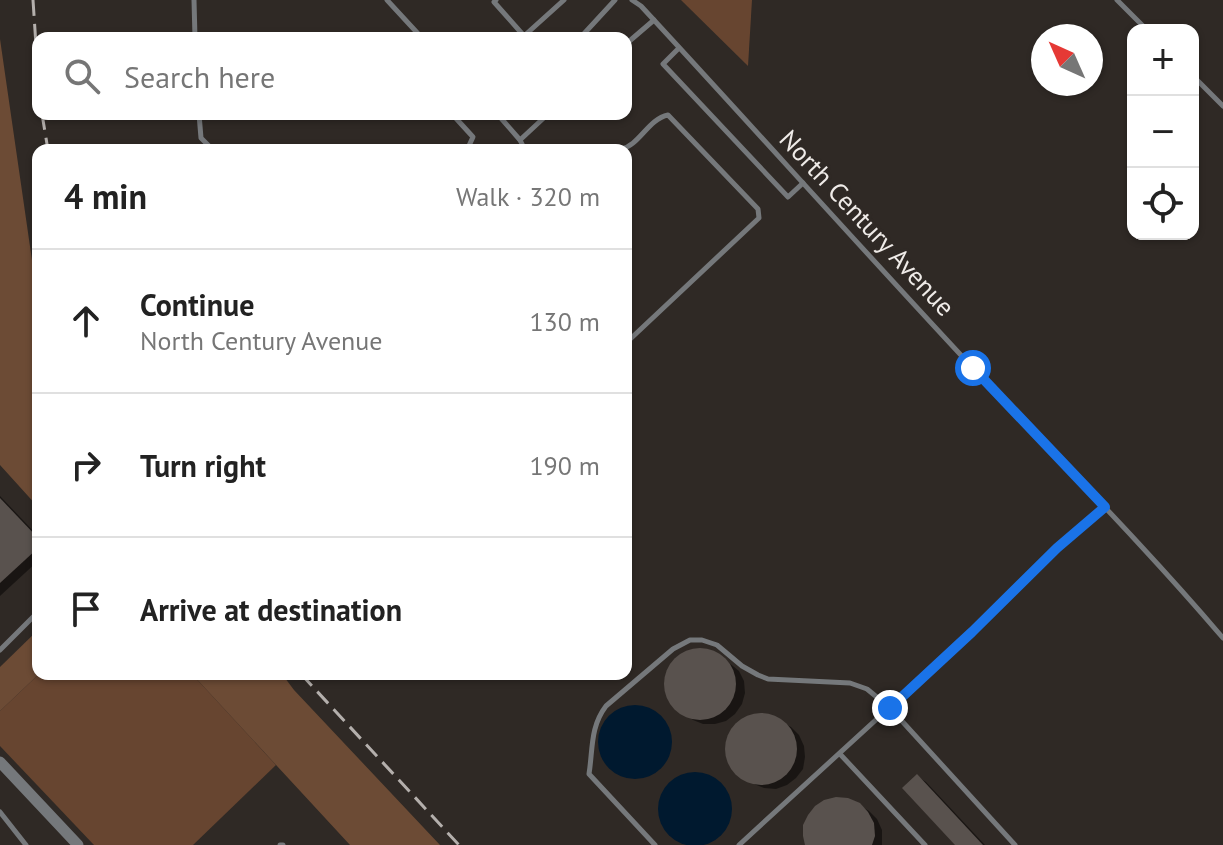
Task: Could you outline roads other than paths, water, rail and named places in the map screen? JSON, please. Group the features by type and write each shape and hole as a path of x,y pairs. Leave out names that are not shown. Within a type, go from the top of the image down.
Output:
{"street":[{"path":"0,762 78,845"}],"lane":[{"path":"194,0 195,32"},
{"path":"387,0 416,32"},
{"path":"496,0 494,2 521,32"},
{"path":"530,32 564,0"},
{"path":"586,32 615,0"},
{"name":"North Century Avenue","path":"632,0 654,20 1223,638"},
{"path":"1117,0 1141,24"},
{"path":"632,39 654,20"},
{"path":"679,48 663,64 788,197 803,183"},
{"path":"1199,82 1223,106"},
{"path":"631,144 659,117 668,115 758,209 759,218 632,337"},
{"path":"200,120 201,138 207,144"},
{"path":"457,120 473,137 470,144"},
{"path":"504,120 522,144"},
{"path":"520,140 542,120"},
{"path":"739,845 972,632 1057,548 1105,507"},
{"path":"0,650 32,618"},
{"path":"655,845 589,774 593,731 598,716 606,706 673,649 690,640 711,642 742,666 768,679 850,683 867,689 890,708 1015,845"},
{"path":"840,754 925,845"},
{"path":"0,812 26,845"}],"water":[{"path":"635,705 649,708 661,716 669,728 672,742 669,756 661,768 649,776 635,779 621,776 609,768 601,756 598,742 601,728 609,716 621,708"},
{"path":"695,772 709,775 721,783 729,795 732,809 729,823 721,835 709,843 695,846 681,843 669,835 661,823 658,809 661,795 669,783 681,775"}],"railway":[{"path":"33,0 35,32"},
{"path":"43,120 47,144"},
{"path":"307,680 459,845"}]}
